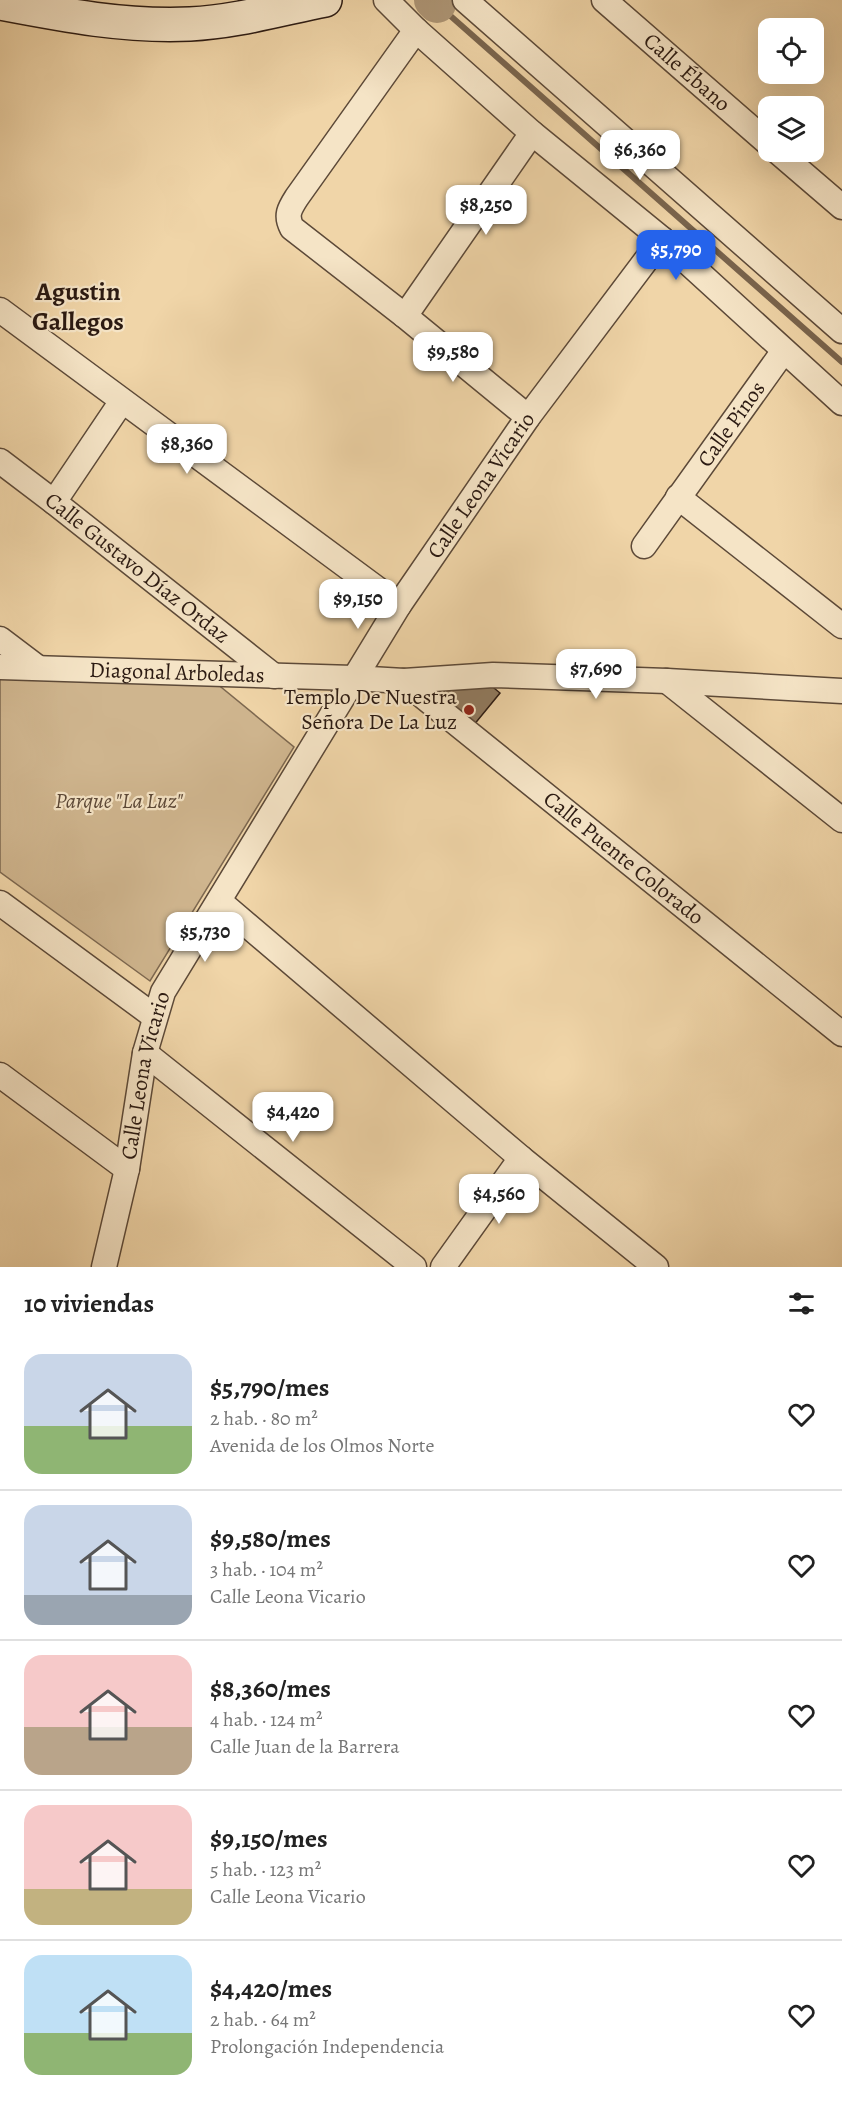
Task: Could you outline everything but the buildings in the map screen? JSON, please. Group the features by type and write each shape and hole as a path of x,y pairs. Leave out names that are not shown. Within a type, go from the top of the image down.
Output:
{"main road":[{"path":"0,3 102,21 191,24 235,19 324,0"}],"street":[{"path":"386,0 416,30 532,133 662,239 783,352 842,403"},
{"path":"465,0 842,331"},
{"name":"Calle Ébano","path":"604,0 758,134"},
{"path":"416,30 297,197 287,215 292,228 405,316 528,417"},
{"path":"405,316 532,133"},
{"path":"790,162 842,207"},
{"name":"Calle Leona Vicario","path":"104,1267 127,1169 146,1053 164,992 399,605 528,417 662,239"},
{"path":"0,310 399,605"},
{"name":"Calle Pinos","path":"644,546 783,352"},
{"path":"54,501 122,401"},
{"name":"Calle Gustavo Díaz Ordaz","path":"0,461 54,501 274,676"},
{"path":"678,496 842,626"},
{"path":"0,639 37,667"},
{"name":"Diagonal Arboledas","path":"0,667 404,681 493,675 667,681 842,692"},
{"name":"Calle Puente Colorado","path":"404,681 842,1034"},
{"path":"667,681 842,820"},
{"path":"219,901 521,1158 657,1267"},
{"path":"0,903 155,1017"},
{"path":"146,1053 414,1267"},
{"path":"0,1075 127,1169"},
{"path":"443,1267 521,1158"}],"green space":[{"name":"Parque \"La Luz\"","path":"0,679 216,683 294,747 150,981 0,872"}],"waterway":[{"path":"433,0 437,4"},
{"path":"437,4 842,362"}],"place":[{"name":"Templo De Nuestra Señora De La Luz","path":"469,710"}],"district":[{"name":"Agustin Gallegos","path":"78,306"}]}
